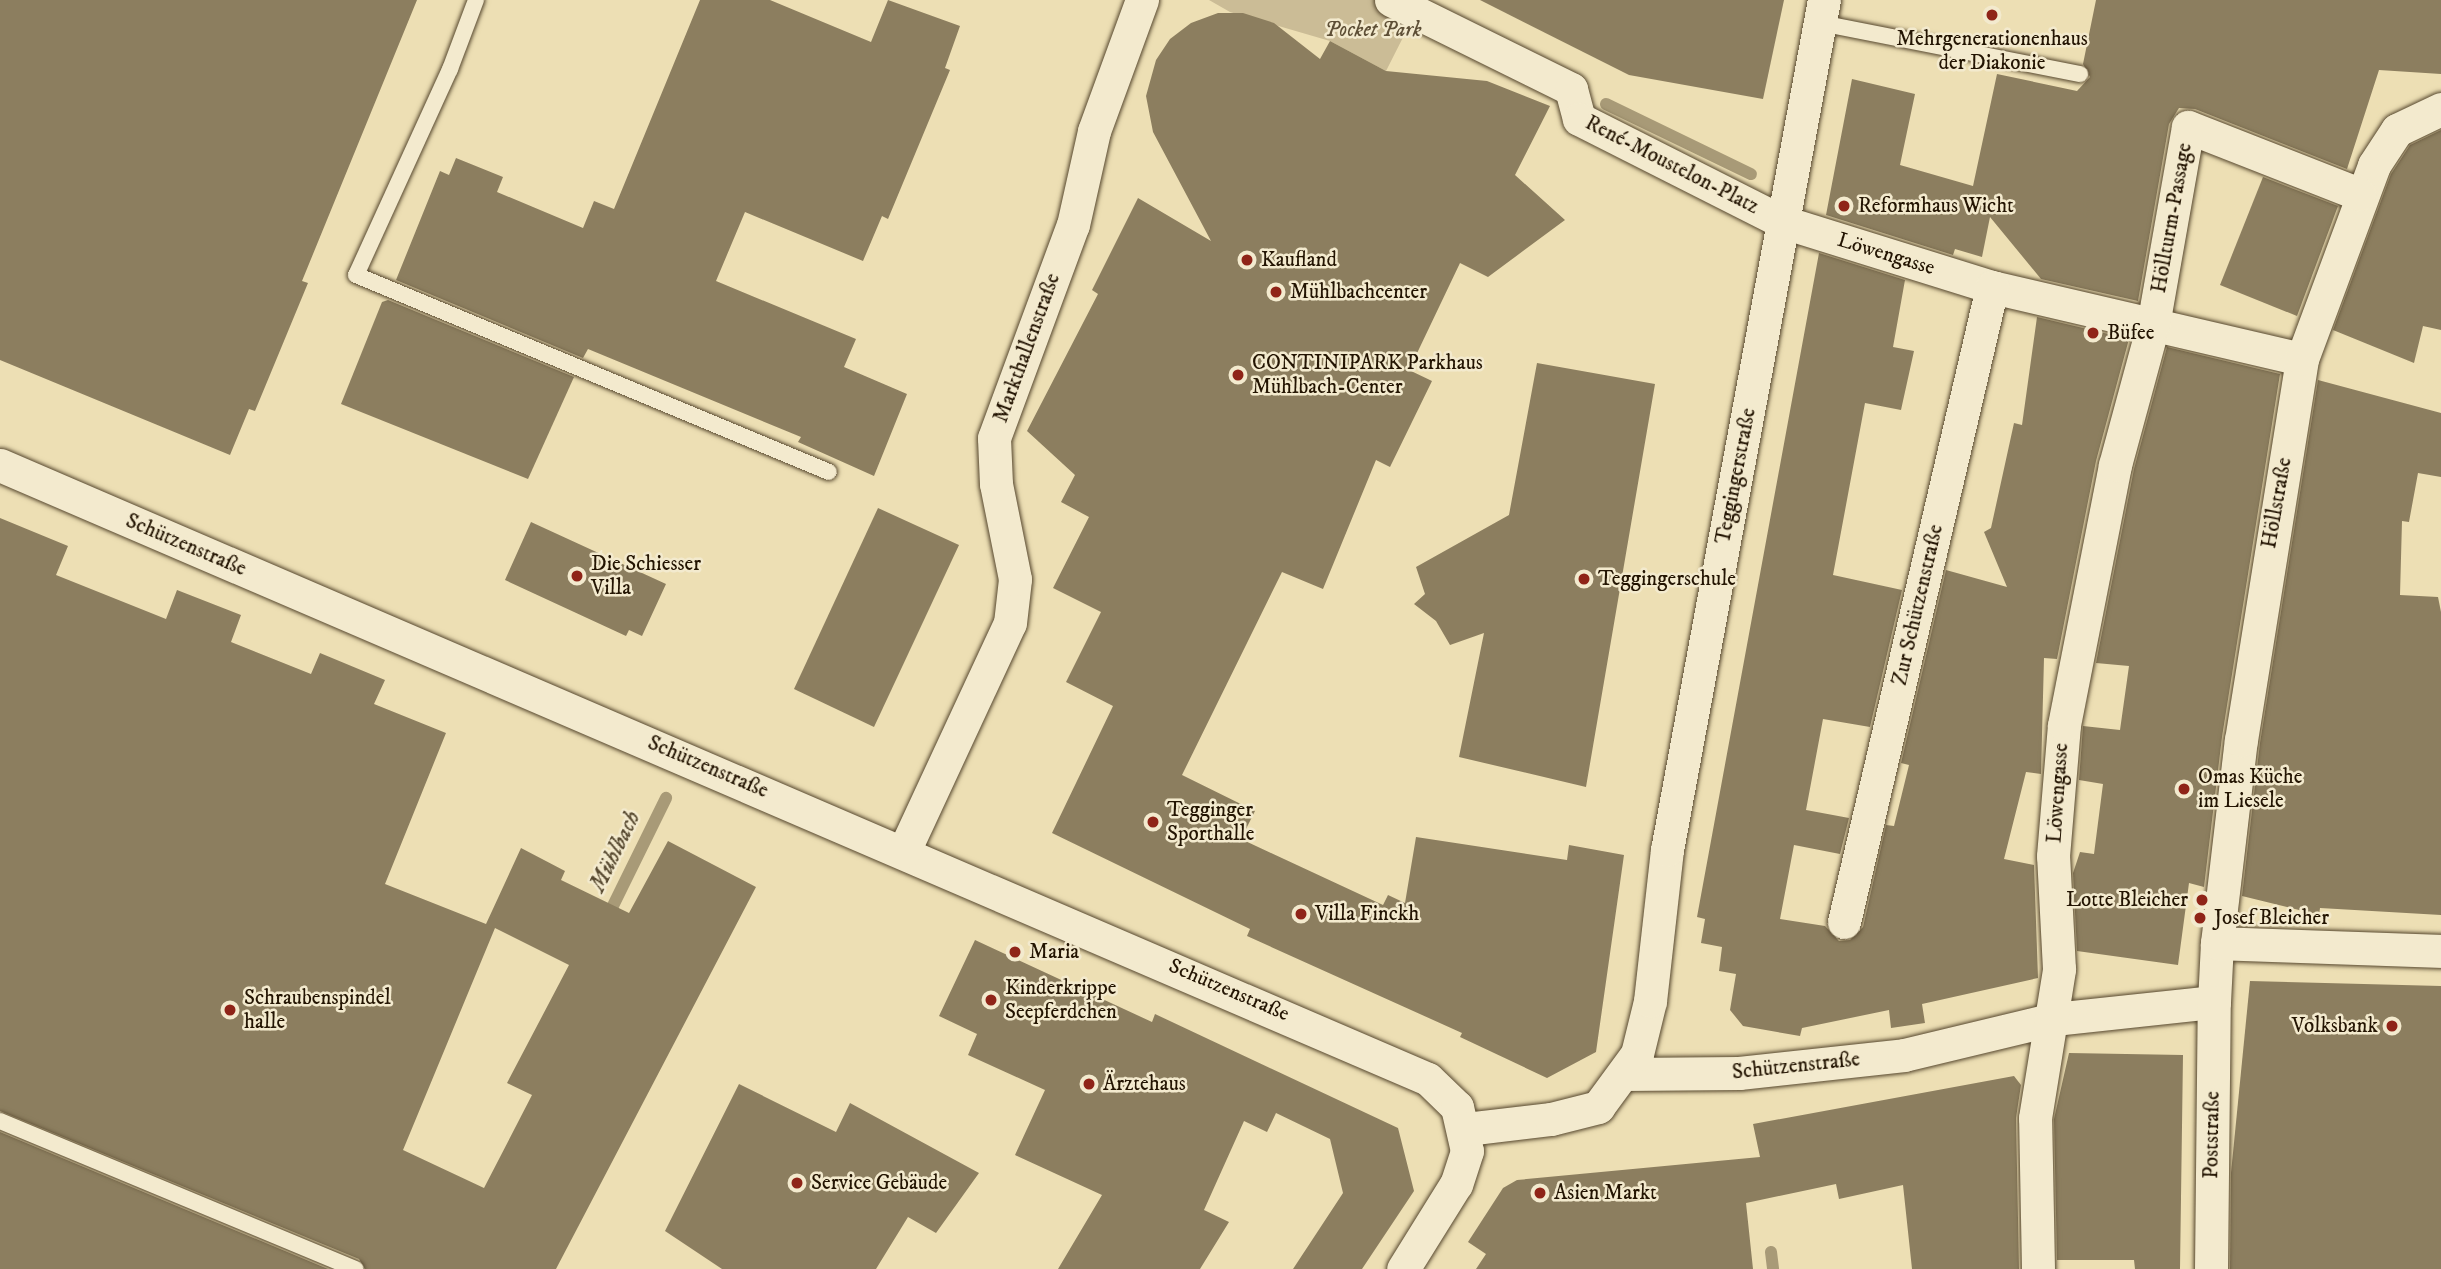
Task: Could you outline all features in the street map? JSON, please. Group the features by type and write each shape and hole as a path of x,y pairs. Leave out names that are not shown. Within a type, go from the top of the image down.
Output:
{"street":[{"name":"Markthallenstraße","path":"904,851 1010,623 1015,579 996,484 994,438 1073,225 1094,131 1142,0"},
{"name":"René-Moustelon-Platz","path":"1391,0 1440,10 1571,89 1579,119 1783,222"},
{"name":"Teggingerstraße","path":"1624,1074 1644,1033 1667,850 1822,11"},
{"name":"Höllstraße","path":"2217,943 2243,726 2302,359 2359,194 2397,130 2441,109"},
{"name":"Höllturm-Passage","path":"2153,325 2188,127 2359,194"},
{"name":"Löwengasse","path":"1783,222 1992,287 2302,359"},
{"name":"Zur Schützenstraße","path":"1844,922 1992,287"},
{"name":"Löwengasse","path":"2038,1269 2035,1118 2054,1019 2059,969 2054,845 2064,725 2115,466 2153,325"},
{"name":"Schützenstraße","path":"0,465 904,851 1428,1079 1457,1107 1466,1129"},
{"path":"2214,1002 2217,943 2441,951"},
{"name":"Schützenstraße","path":"1624,1074 1739,1073 1904,1055 2054,1019 2214,1002"},
{"name":"Poststraße","path":"2211,1269 2214,1002"},
{"path":"1403,1269 1456,1184 1467,1151 1466,1129 1551,1119 1598,1107 1624,1074"}],"lane":[{"path":"476,0 450,69 356,275 829,472"},
{"path":"1822,11 2080,74"},
{"path":"0,1121 355,1269"}],"green space":[{"name":"Pocket Park","path":"1209,0 1422,0 1386,71 1330,41 1230,12"}],"building":[{"path":"0,0 417,0 302,281 308,283 255,411 249,409 230,455 0,360"},
{"path":"700,0 770,0 871,42 888,0 960,26 945,68 950,70 888,219 882,216 863,261 745,212 716,281 856,339 844,367 907,394 874,476 798,442 801,437 588,349 583,358 396,280 440,171 449,175 456,158 503,177 497,192 583,228 594,201 614,209"},
{"path":"1480,0 1784,0 1763,99 1629,75"},
{"path":"2096,0 2441,0 2441,74 2379,70 2347,169 2195,109 2179,108 2169,124 2138,301 2041,279 1990,217 1982,257 1955,249 1953,255 1826,215 1852,79 1915,94 1900,165 1973,186 1997,74 2077,91 2090,77 2083,64"},
{"name":"CONTINIPARK Parkhaus Mühlbach-Center","path":"1218,13 1243,13 1274,23 1320,59 1330,41 1386,71 1487,81 1550,106 1515,175 1565,220 1488,277 1460,263 1409,370 1432,381 1390,467 1376,460 1323,589 1282,572 1182,775 1255,811 1241,839 1383,905 1388,895 1405,903 1416,837 1567,860 1569,845 1624,855 1596,1052 1547,1078 1460,1037 1462,1033 1247,936 1250,929 1052,833 1113,706 1066,682 1101,612 1053,588 1089,517 1061,502 1075,475 1027,431 1098,294 1092,290 1138,198 1211,241 1153,132 1146,96 1156,60 1170,39 1191,23"},
{"path":"2441,130 2441,330 2423,326 2414,363 2333,330 2391,174 2410,145"},
{"path":"2263,177 2338,206 2297,316 2220,285"},
{"path":"1819,253 1905,280 1893,347 1914,351 1901,410 1865,403 1833,575 1902,590 1870,727 1823,719 1806,810 1849,818 1840,854 1794,845 1780,919 1825,926 1839,941 1850,940 1863,927 1886,825 1894,826 1909,765 1901,763 1946,570 2007,587 1984,532 1991,528 2014,423 2022,425 2037,317 2129,339 2096,461 2057,659 2044,658 2041,774 2026,772 2004,859 2034,865 2038,978 1922,1004 1925,1023 1891,1028 1889,1010 1802,1028 1800,1036 1743,1026 1730,1010 1736,974 1719,971 1722,947 1701,943 1705,919 1697,917"},
{"path":"388,300 574,377 528,479 341,404 382,302"},
{"path":"2167,347 2280,374 2222,737 2204,887 2189,883 2178,965 2077,951 2073,873 2080,852 2094,854 2103,784 2079,780 2083,726 2120,730 2129,666 2096,663 2134,469"},
{"name":"Teggingerschule","path":"1537,363 1655,384 1586,787 1459,757 1484,633 1450,645 1436,621 1414,604 1425,594 1416,567 1509,515"},
{"path":"2318,380 2441,413 2441,477 2418,473 2409,522 2402,521 2400,595 2438,597 2441,612 2441,915 2320,908 2319,915 2242,896 2260,743"},
{"path":"878,508 959,545 874,727 794,689"},
{"path":"0,518 68,546 56,575 166,619 177,590 241,615 231,642 311,674 320,653 385,680 374,704 446,733 385,884 486,924 521,848 565,871 561,880 629,913 668,841 756,887 556,1269 365,1269 359,1259 0,1111","holes":["495,928 569,965 507,1083 532,1095 484,1188 403,1150"]},
{"name":"Die Schiesser Villa","path":"531,522 666,584 642,636 629,630 626,636 505,580"},
{"path":"975,940 1152,1022 1155,1014 1398,1128 1414,1191 1362,1269 1293,1269 1343,1193 1330,1139 1276,1113 1267,1132 1244,1121 1204,1210 1229,1222 1200,1269 1058,1269 1102,1195 1015,1155 1045,1090 968,1055 977,1034 939,1016"},
{"path":"2250,981 2441,986 2441,1269 2230,1269 2231,1173"},
{"path":"2069,1053 2183,1055 2180,1269 2135,1269 2134,1260 2057,1260 2054,1119"},
{"path":"2014,1076 2021,1085 2016,1118 2019,1269 1912,1269 1903,1185 1839,1199 1836,1184 1746,1203 1753,1269 1476,1269 1486,1254 1468,1242 1503,1188 1517,1180 1760,1157 1753,1124"},
{"name":"Service Gebäude","path":"739,1084 836,1132 850,1103 979,1173 936,1233 908,1217 876,1269 722,1269 665,1231"},
{"path":"0,1132 328,1269 0,1269"}],"waterway":[{"path":"1606,104 1751,174"},
{"name":"Mühlbach","path":"607,918 666,798"},
{"path":"1771,1252 1773,1269"}],"place":[{"name":"Mehrgenerationenhaus der Diakonie","path":"1992,15"},
{"name":"Reformhaus Wicht","path":"1844,206"},
{"name":"Kaufland","path":"1247,260"},
{"name":"Mühlbachcenter","path":"1276,292"},
{"name":"Büfee","path":"2093,333"},
{"name":"CONTINIPARK Parkhaus Mühlbach-Center","path":"1238,375"},
{"name":"Die Schiesser Villa","path":"577,576"},
{"name":"Teggingerschule","path":"1584,579"},
{"name":"Omas Küche im Liesele","path":"2184,789"},
{"name":"Tegginger Sporthalle","path":"1153,822"},
{"name":"Lotte Bleicher","path":"2202,900"},
{"name":"Villa Finckh","path":"1301,914"},
{"name":"Josef Bleicher","path":"2200,918"},
{"name":"Maria","path":"1015,952"},
{"name":"Kinderkrippe Seepferdchen","path":"991,1000"},
{"name":"Schraubenspindel halle","path":"230,1010"},
{"name":"Volksbank","path":"2392,1026"},
{"name":"Ärztehaus","path":"1089,1084"},
{"name":"Service Gebäude","path":"797,1183"},
{"name":"Asien Markt","path":"1540,1193"}]}
